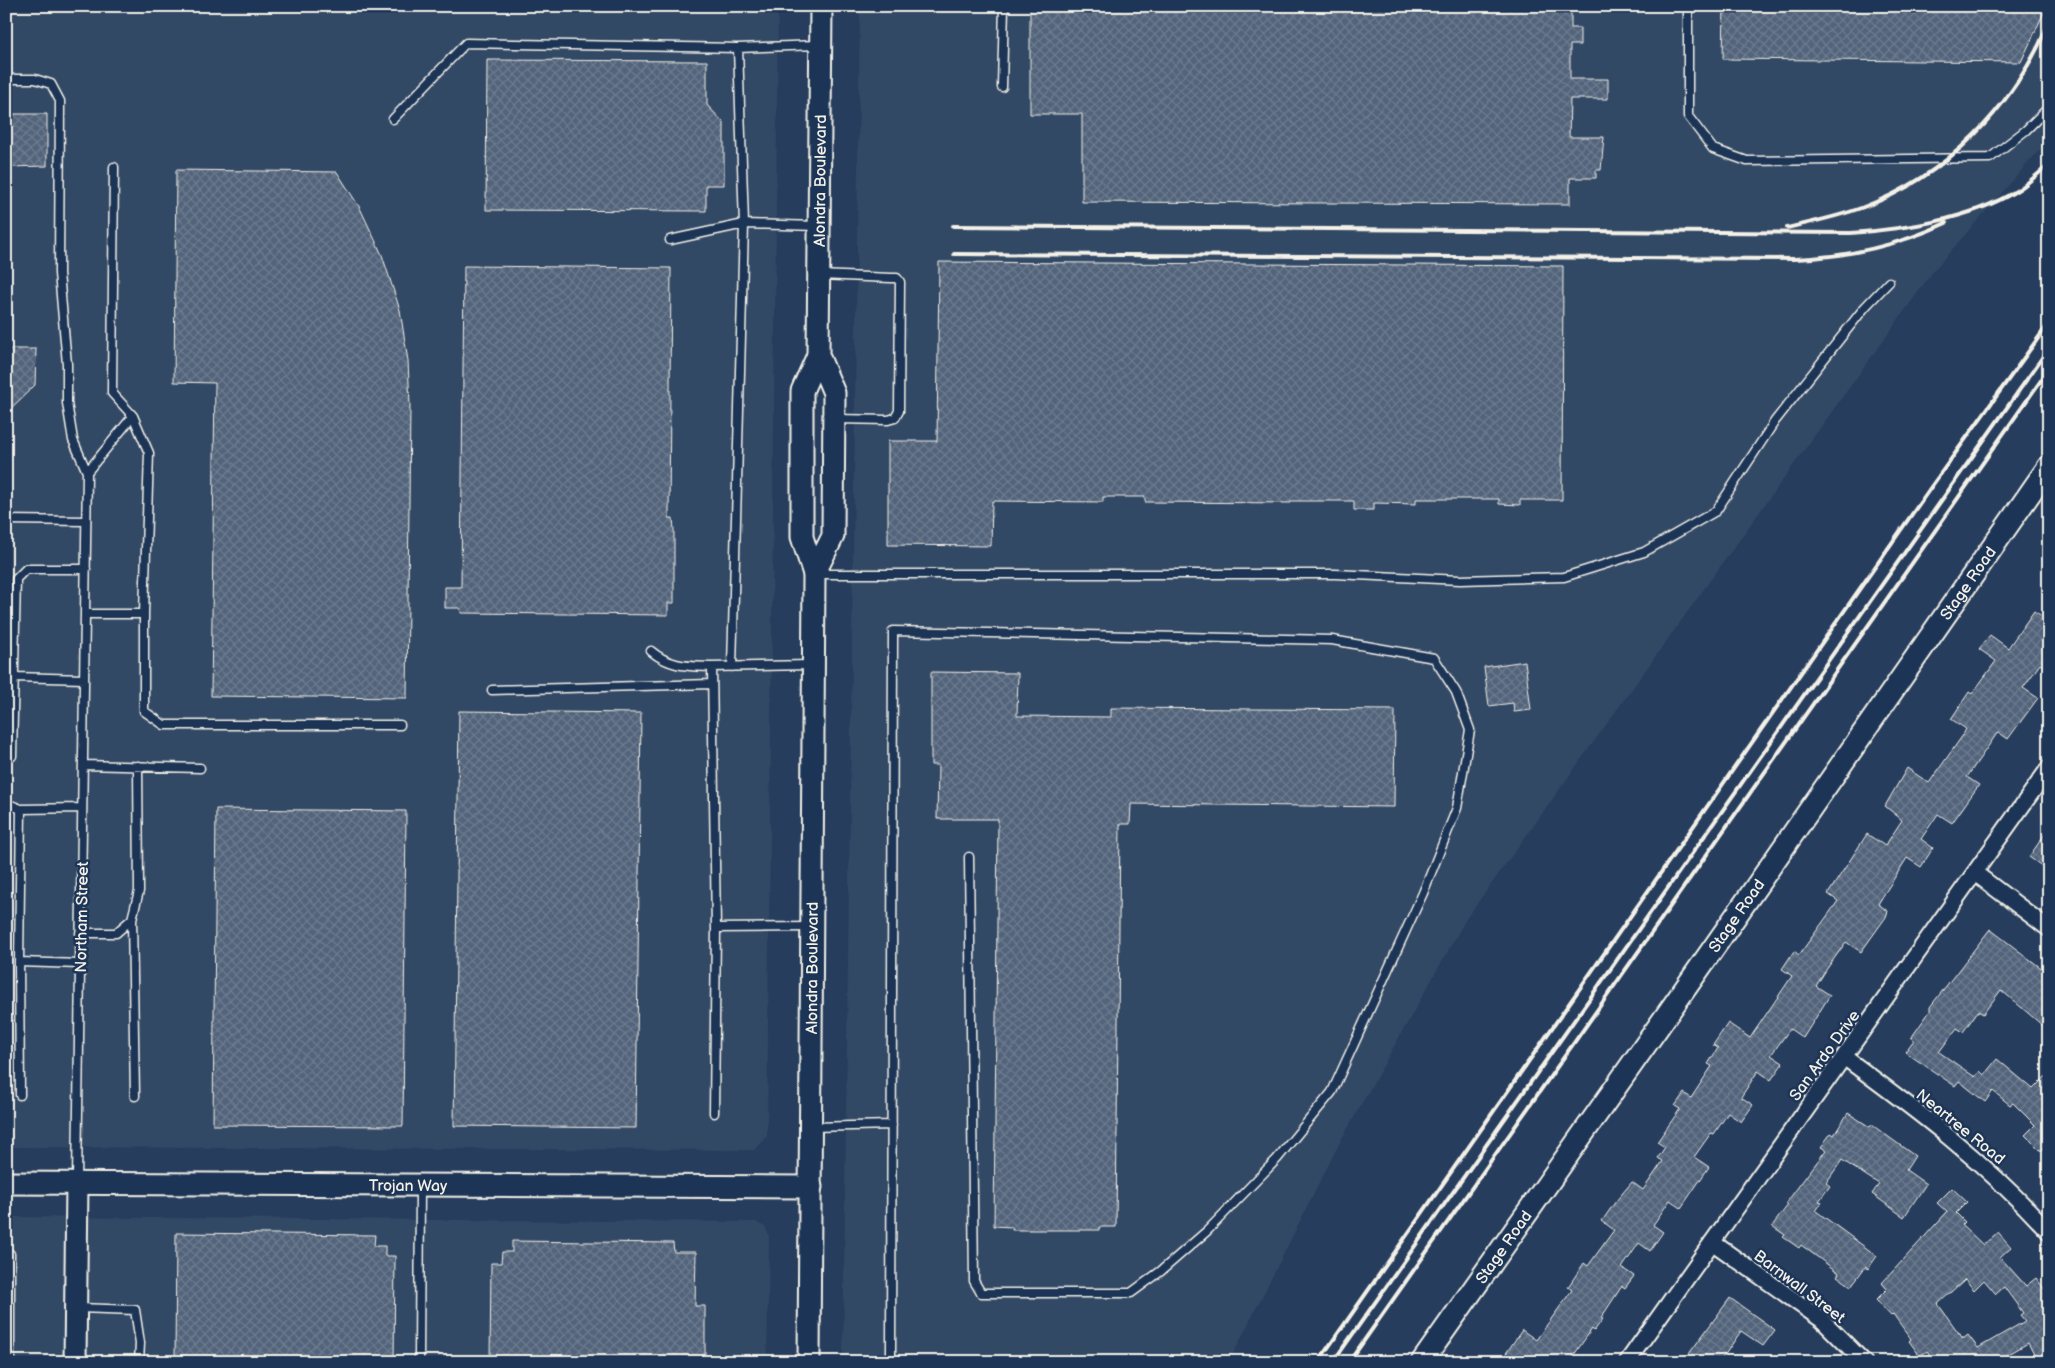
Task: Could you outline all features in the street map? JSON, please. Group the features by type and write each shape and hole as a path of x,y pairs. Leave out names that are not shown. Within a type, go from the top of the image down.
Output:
{"main road":[{"name":"Alondra Boulevard","path":"814,574 833,536 834,394 818,355 821,6"},
{"name":"Alondra Boulevard","path":"809,1362 812,1127 814,574 802,537 802,391 818,355"},
{"name":"Stage Road","path":"1422,1362 1687,986 2049,466"},
{"name":"Trojan Way","path":"6,1183 811,1187"},
{"name":"Northam Street","path":"75,1362 77,1183"}],"street":[{"name":"San Ardo Drive","path":"1627,1362 2049,768"},
{"path":"1975,872 2049,929"},
{"name":"Neartree Road","path":"1844,1057 1972,1154 2021,1200 2049,1232"},
{"name":"Barnwall Street","path":"1712,1242 1822,1320 1864,1362"}],"lane":[{"path":"1002,87 1004,6"},
{"path":"1688,6 1688,116 1713,149 1747,161 1990,158 2026,130 2049,107"},
{"path":"393,119 466,43 738,48 821,44"},
{"path":"732,667 744,224 738,48"},
{"path":"6,79 35,79 51,84 60,101 59,273 67,364 67,403 73,440 87,472 134,416"},
{"path":"114,167 112,393 134,416 149,454 144,614 144,711 164,725 400,725"},
{"path":"670,240 744,224 820,226"},
{"path":"819,275 897,278 900,282 899,412 895,418 834,419"},
{"path":"814,574 1325,574 1460,580 1564,577 1644,552 1716,511 1775,421 1865,307 1889,282"},
{"name":"Northam Street","path":"77,1183 87,472"},
{"path":"6,520 86,521"},
{"path":"12,756 16,579 26,569 86,569"},
{"path":"85,614 144,614"},
{"path":"891,1357 893,632 1332,640 1434,658 1456,692 1470,730 1457,808 1424,893 1332,1092 1277,1159 1207,1231 1162,1271 1131,1293 981,1293 974,1281 969,857"},
{"path":"652,651 662,660 678,666 814,665"},
{"path":"712,667 716,928 714,1112"},
{"path":"14,677 84,679"},
{"path":"492,690 712,684"},
{"path":"83,766 200,768"},
{"path":"134,1096 132,919 139,891 138,766"},
{"path":"6,803 21,809 82,808"},
{"path":"20,1095 21,809"},
{"path":"80,933 116,933 132,919"},
{"path":"716,928 813,927"},
{"path":"19,962 80,964"},
{"path":"812,1127 892,1125"},
{"path":"419,1362 420,1186"},
{"path":"10,1254 10,1362"},
{"path":"76,1308 135,1310 140,1343 140,1362"},
{"path":"746,1362 788,1362"}],"shaded area":[{"path":"6,6 778,6 767,1136 754,1150 6,1147"},
{"path":"860,6 2049,6 2049,139 1934,270 1466,919 1340,1142 1229,1362 843,1362"},
{"path":"6,1217 756,1222 765,1227 769,1236 767,1362 6,1362"}],"building":[{"path":"1030,6 1571,6 1571,28 1580,28 1580,45 1570,45 1570,79 1608,79 1608,99 1570,99 1569,137 1604,137 1601,170 1596,170 1596,178 1570,178 1570,204 1082,202 1082,114 1030,114"},
{"path":"1724,6 2047,6 2021,62 1723,59"},
{"path":"487,60 707,61 707,105 724,123 724,185 706,185 706,211 486,210"},
{"path":"6,114 47,114 47,166 6,167"},
{"path":"176,170 337,172 360,208 382,255 400,310 408,361 410,405 407,698 211,696 215,383 174,382"},
{"path":"939,262 1563,266 1562,500 1520,500 1520,505 1499,504 1499,499 1416,499 1416,504 1374,503 1374,510 1354,510 1354,501 1291,501 1291,503 1145,502 1145,497 1103,497 1103,502 992,501 991,546 888,545 888,441 937,441"},
{"path":"464,266 671,268 669,518 673,518 674,530 674,603 668,603 668,615 461,613 460,608 445,608 445,587 461,587"},
{"path":"6,349 36,349 35,385 6,413"},
{"path":"2034,611 2049,621 2049,670 2040,664 2023,688 2038,698 2008,739 1998,732 1967,777 1979,785 1952,823 1938,814 1921,839 1933,848 1921,867 1907,858 1878,904 1888,911 1886,917 1861,952 1846,942 1826,970 1816,986 1830,995 1803,1038 1790,1029 1771,1055 1783,1063 1771,1080 1758,1071 1741,1097 1753,1105 1741,1122 1728,1113 1714,1134 1711,1133 1694,1157 1709,1167 1681,1208 1670,1200 1653,1225 1663,1232 1650,1251 1639,1243 1622,1268 1634,1276 1625,1288 1622,1286 1601,1318 1603,1319 1594,1331 1592,1329 1569,1362 1500,1362 1522,1330 1536,1340 1572,1290 1568,1287 1584,1263 1588,1266 1614,1230 1602,1221 1616,1201 1632,1182 1643,1190 1663,1161 1658,1158 1665,1147 1657,1142 1680,1109 1675,1106 1684,1093 1691,1098 1712,1066 1708,1064 1718,1048 1713,1045 1728,1023 1750,1038 1792,976 1782,969 1794,951 1799,955 1838,901 1828,894 1867,834 1885,846 1902,820 1885,806 1907,768 1929,783 1963,735 1966,729 1951,719 1969,692 1972,694 1996,661 1979,649 1990,635 2008,648"},
{"path":"1525,661 1531,710 1514,712 1513,703 1489,706 1484,667"},
{"path":"931,672 1018,673 1017,716 1111,717 1111,708 1395,710 1394,807 1131,804 1130,824 1120,824 1116,1227 1099,1227 1099,1230 1012,1230 1012,1227 994,1226 998,819 937,819 938,765 931,765"},
{"path":"459,711 641,713 636,1128 454,1126"},
{"path":"216,809 406,811 403,1126 213,1125"},
{"path":"2049,828 2049,871 2029,857"},
{"path":"1990,929 2049,974 2049,1031 2001,990 1983,1014 1978,1011 1963,1032 1957,1028 1939,1052 1975,1077 1980,1071 1984,1075 1997,1059 2033,1089 2049,1073 2049,1143 2041,1151 2025,1135 2035,1125 2013,1103 2010,1105 1993,1091 1985,1102 1959,1081 1955,1086 1905,1052 1914,1040 1911,1038 1930,1011 1930,1007"},
{"path":"1848,1113 1870,1127 1872,1125 1915,1156 1906,1170 1926,1184 1904,1217 1872,1194 1879,1184 1842,1160 1826,1183 1830,1186 1819,1201 1822,1202 1816,1211 1877,1256 1868,1269 1866,1266 1851,1286 1837,1276 1839,1273 1801,1245 1799,1248 1783,1237 1785,1235 1772,1226 1788,1205 1786,1203 1826,1150 1821,1147 1831,1133 1834,1135"},
{"path":"1952,1188 1967,1202 1956,1213 1965,1222 1962,1225 1983,1245 1998,1232 2011,1247 2000,1257 2026,1286 2036,1278 2049,1295 2049,1362 2038,1362 2028,1343 1995,1362 1935,1362 1927,1351 1920,1356 1909,1341 1911,1339 1893,1314 1891,1316 1876,1300 1887,1289 1882,1283 1947,1212 1937,1203","holes":["1965,1279 1974,1290 1984,1280 1996,1294 2004,1287 2023,1313 2020,1315 2025,1321 1978,1348 1968,1335 1963,1339 1938,1304"]},
{"path":"176,1233 375,1235 374,1246 385,1246 385,1256 395,1256 394,1362 175,1362"},
{"path":"512,1241 673,1243 674,1252 696,1252 695,1306 705,1306 705,1362 490,1362 491,1263 501,1263 502,1252 512,1252"},
{"path":"1730,1298 1775,1330 1763,1346 1741,1331 1720,1362 1683,1362"}],"railway":[{"path":"1787,228 1852,211 1892,195 1922,178 1949,158 1997,110 2017,83 2049,23"},
{"path":"953,226 1851,233 1914,226 1978,209 2016,191 2049,165"},
{"path":"954,254 1794,259 1834,256 1872,249 1909,238 1946,223"},
{"path":"1318,1362 1931,487 2049,323"},
{"path":"1333,1362 2049,348"},
{"path":"1349,1362 2049,369"}]}
